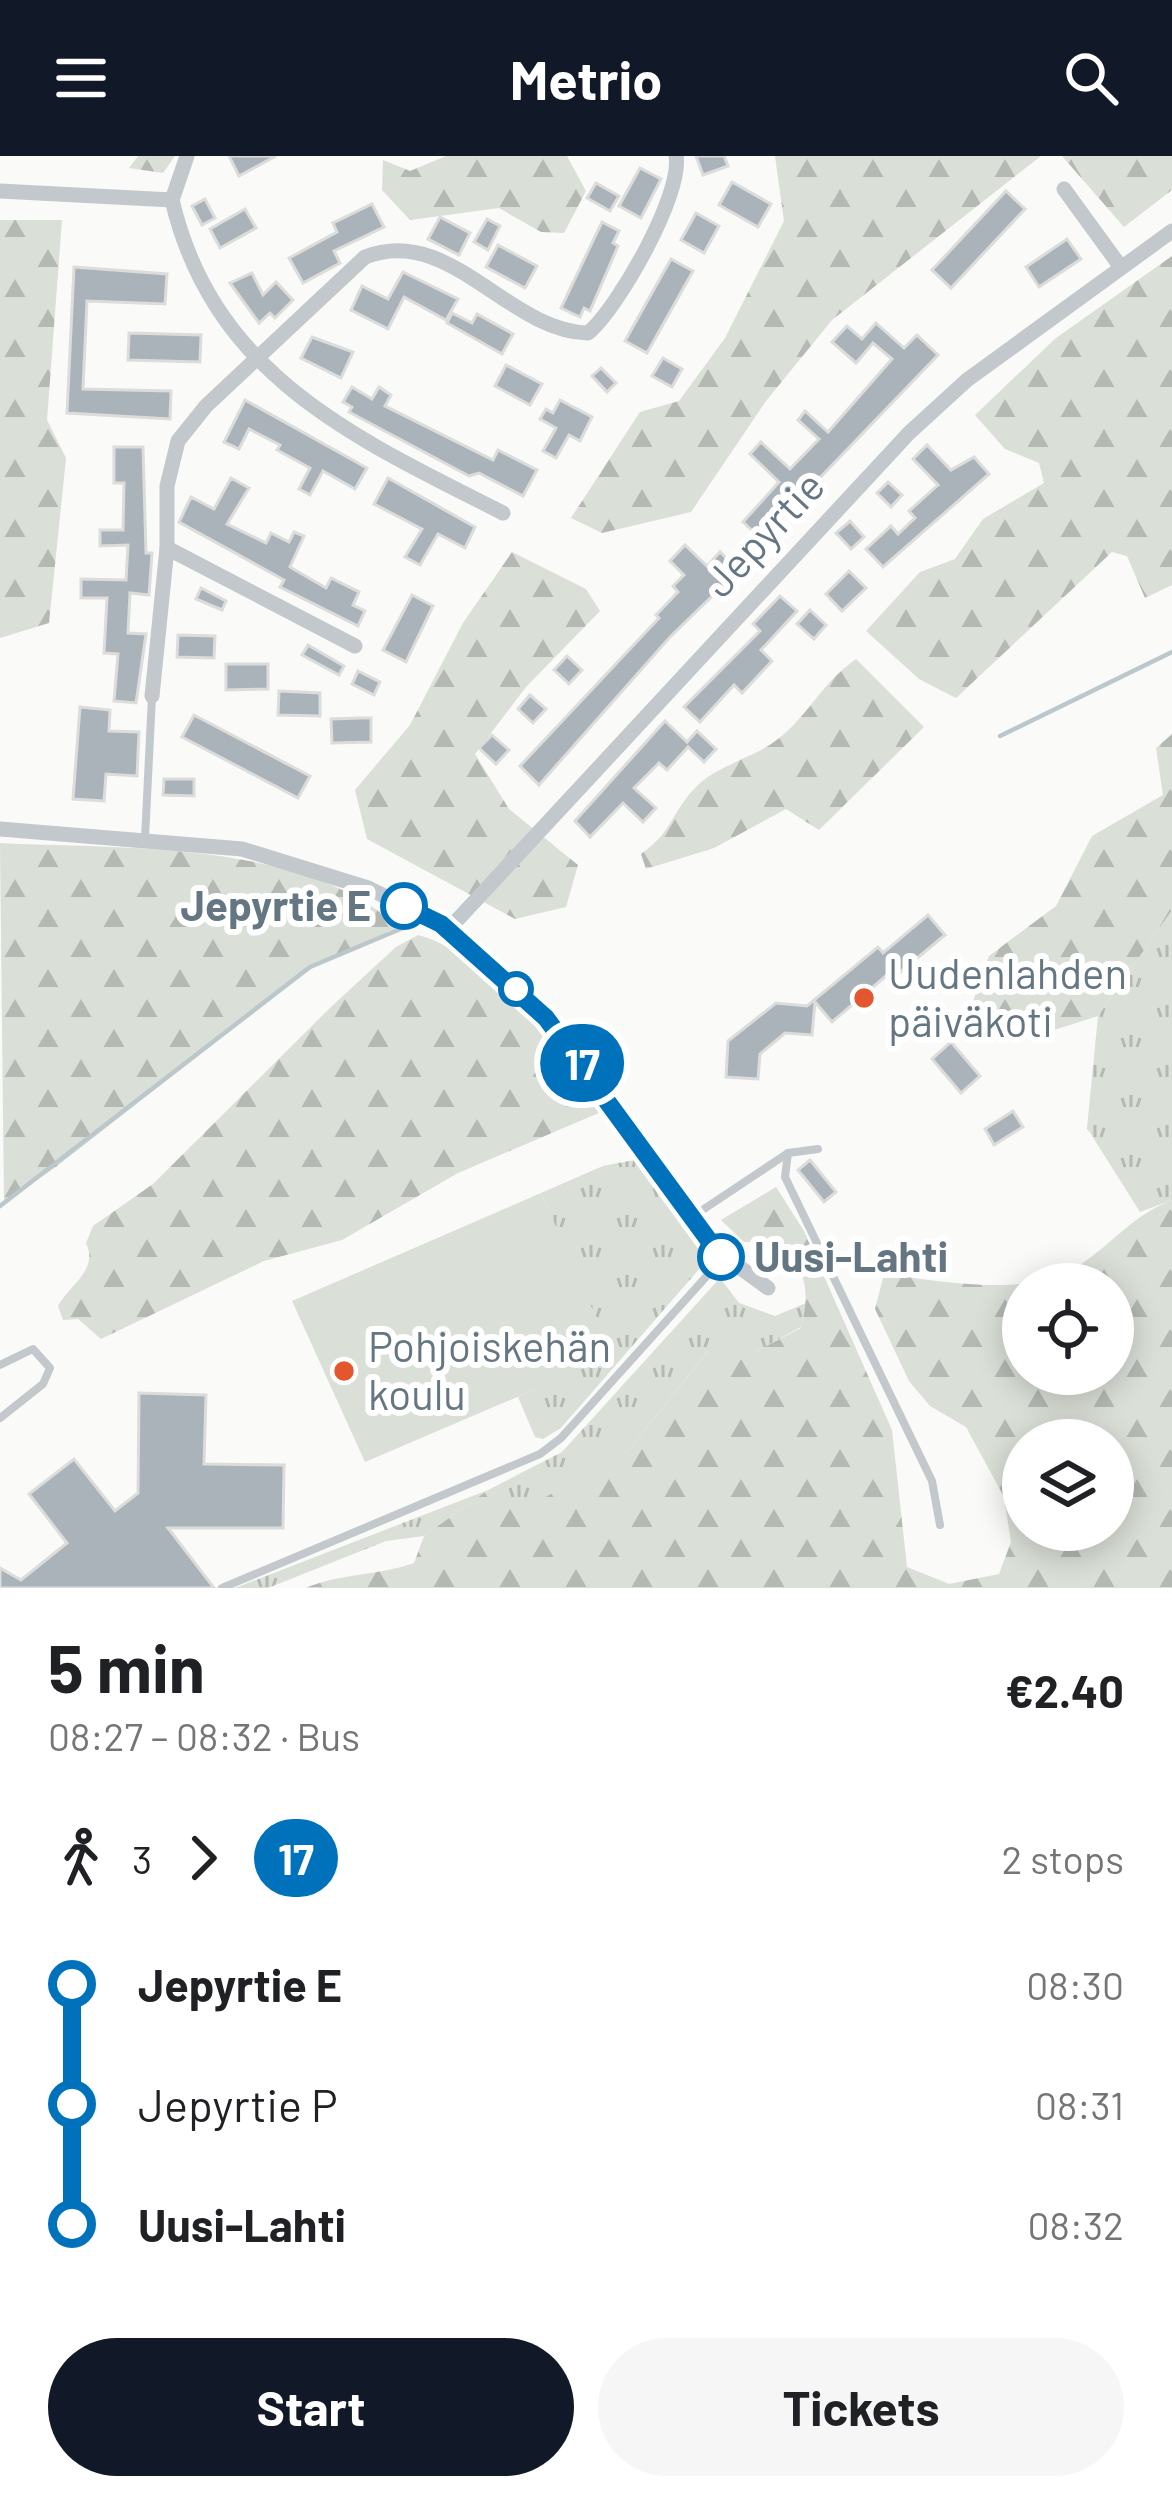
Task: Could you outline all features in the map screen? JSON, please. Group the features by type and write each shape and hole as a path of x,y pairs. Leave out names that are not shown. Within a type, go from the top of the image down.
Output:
{"street":[{"path":"187,156 172,200 183,247 256,361 328,420 503,513"},
{"path":"152,697 167,548 167,485 178,441 206,406 365,257 391,247 435,258 554,327 588,333 611,307 674,190 676,156"},
{"path":"1064,189 1120,266"},
{"path":"0,191 172,200"},
{"name":"Jepyrtie","path":"448,930 909,433 967,380 1172,231"},
{"path":"167,548 355,646"},
{"path":"0,829 242,849 293,861 368,888 448,930 546,1018 723,1258 768,1288"}],"lane":[{"path":"145,840 152,697"},
{"path":"692,1217 788,1153 818,1149"},
{"path":"788,1153 785,1177 932,1481 940,1525"},
{"path":"222,1588 540,1454 586,1411 723,1258"},
{"path":"0,1365 33,1348 50,1368 43,1384 0,1418"}],"green space":[{"path":"138,156 175,156 163,173 129,168"},
{"path":"446,156 567,156 586,191 564,233 541,232 499,208 410,220 382,190 383,160 410,171"},
{"path":"775,156 1041,156 832,320 766,401 691,512 602,533 571,518 640,412 679,401 725,338 784,221"},
{"path":"1062,156 1172,156 1172,190 1124,227"},
{"path":"0,220 62,220 47,420 66,458 49,623 0,638"},
{"path":"1172,256 1172,585 1145,598 1127,556 1112,552 956,698 919,679 866,631 920,572 955,559 983,519 1044,483 1039,463 1005,449 975,415 1056,338"},
{"path":"512,552 586,589 600,611 526,687 475,754 509,809 578,865 566,907 515,919 367,839 355,790 410,725 463,623"},
{"path":"856,659 924,727 819,830 786,809 714,848 646,869 641,854 661,836 698,785 783,735"},
{"path":"1172,734 1172,910 1098,1016 1026,1039 969,1013 989,956 1056,906 1092,836 1163,795 1156,748"},
{"path":"0,843 154,849 263,864 314,878 359,899 398,927 310,968 56,1167 4,1202"},
{"path":"1172,910 1172,1200 1140,1212 1087,1128 1098,1016"},
{"path":"418,935 444,945 496,984 601,1112 458,1173 342,1240 264,1261 101,1339 78,1319 63,1320 58,1306 86,1269 86,1243 93,1226 153,1184 332,1006 396,947"},
{"path":"634,1160 707,1260 561,1428 543,1439 535,1437 518,1397 612,1355 541,1193 603,1166"},
{"path":"776,1187 804,1231 892,1430 907,1567 949,1584 999,1574 1008,1551 1134,1551 1134,1419 1002,1419 1002,1493 966,1427 930,1406 909,1381 875,1309 884,1274 1002,1285 1002,1395 1134,1395 1134,1263 1082,1263 1134,1221 1172,1200 1172,1588 305,1588 414,1563 424,1536 488,1490 524,1509 628,1451 709,1350 732,1364 801,1328 806,1301 799,1270 774,1241 744,1242 721,1220"},
{"path":"541,1193 613,1356 365,1462 292,1301"},
{"path":"720,1278 739,1303 775,1316 806,1303 801,1327 731,1365 708,1351 628,1451 524,1510 488,1490 562,1452"},
{"path":"488,1490 424,1536 386,1541 268,1588 235,1588"}],"building":[{"path":"229,156 276,156 239,176"},
{"path":"696,156 724,156 728,166 703,175"},
{"path":"640,168 661,179 641,218 619,206"},
{"path":"732,182 771,204 758,227 719,205"},
{"path":"596,183 619,196 610,211 587,198"},
{"path":"1006,191 1025,209 951,288 932,270"},
{"path":"205,199 215,218 202,225 192,206"},
{"path":"372,204 384,227 334,251 340,263 303,283 289,258 337,232 333,223"},
{"path":"245,209 256,228 220,248 210,229"},
{"path":"696,213 719,226 704,253 681,240"},
{"path":"440,217 470,233 459,255 428,239"},
{"path":"487,219 500,226 488,250 474,242"},
{"path":"602,222 619,231 613,243 618,246 590,311 584,308 580,317 561,308"},
{"path":"1067,239 1081,259 1039,287 1026,267"},
{"path":"498,245 537,266 525,288 486,267"},
{"path":"671,259 693,271 647,353 625,341"},
{"path":"74,267 167,274 165,304 87,301 83,389 171,391 170,419 67,413"},
{"path":"403,272 458,299 446,320 404,297 388,329 351,310 362,286 388,299"},
{"path":"252,273 263,295 276,282 293,300 275,318 270,313 259,323 230,283"},
{"path":"452,313 472,323 477,314 513,334 502,354 447,323"},
{"path":"876,323 904,348 917,335 938,355 761,539 743,522 779,482 750,454 761,442 790,469 819,439 798,420 805,411 828,432 892,359 873,343 856,363 832,342 847,326 862,339"},
{"path":"129,333 201,335 200,362 128,360"},
{"path":"312,337 353,352 341,378 301,358"},
{"path":"663,358 682,369 672,387 652,376"},
{"path":"506,365 542,384 530,405 495,386"},
{"path":"601,368 616,383 607,392 592,376"},
{"path":"352,387 372,399 379,387 391,395 385,406 493,460 498,450 537,470 523,496 479,473 469,476 349,412 352,407 343,402"},
{"path":"245,400 367,468 355,489 323,471 310,495 299,489 310,468 277,450 280,445 249,429 239,449 224,442"},
{"path":"560,400 592,417 580,441 569,435 556,458 543,451 556,428 540,419 546,409 553,413"},
{"path":"927,445 951,470 974,457 989,474 883,567 866,549 891,526 898,534 915,518 909,511 938,485 913,459"},
{"path":"114,447 143,447 146,553 152,553 149,595 130,593 128,633 146,634 136,703 114,701 118,654 104,653 107,598 81,598 81,579 126,580 128,545 100,546 100,530 123,530 124,483 114,483"},
{"path":"231,478 249,488 227,524 266,543 271,533 289,542 294,532 304,536 290,567 326,588 331,578 359,592 353,605 365,611 358,626 280,587 284,580 179,522 191,497 214,509"},
{"path":"388,478 475,527 465,548 438,534 420,565 405,557 422,529 374,504"},
{"path":"888,482 902,495 891,507 877,493"},
{"path":"850,521 864,537 851,549 836,533"},
{"path":"685,545 707,566 720,552 739,570 670,637 539,785 520,766 659,618 656,615 678,592 673,586 684,575 670,561"},
{"path":"849,571 866,588 842,611 826,594"},
{"path":"201,588 226,601 222,610 196,599"},
{"path":"412,595 433,606 406,662 383,650"},
{"path":"780,596 797,611 761,650 772,661 742,693 734,685 700,722 684,707 760,631 753,624"},
{"path":"810,610 826,625 814,639 797,624"},
{"path":"178,635 215,636 214,658 177,657"},
{"path":"308,645 344,666 339,675 302,655"},
{"path":"567,656 582,670 569,684 554,670"},
{"path":"226,664 268,664 268,689 226,690"},
{"path":"358,671 380,682 374,695 352,684"},
{"path":"279,691 320,693 320,716 278,715"},
{"path":"530,695 546,709 533,723 518,709"},
{"path":"80,707 110,710 109,731 139,732 137,776 106,774 104,801 73,799"},
{"path":"194,715 310,776 298,798 182,737"},
{"path":"371,718 371,742 332,743 331,719"},
{"path":"665,721 687,742 697,731 716,749 704,762 688,747 667,770 659,763 634,788 656,808 643,822 623,803 590,837 575,821"},
{"path":"492,735 509,750 496,764 479,748"},
{"path":"164,779 194,779 194,796 163,795"},
{"path":"928,915 945,935 898,974 894,969 832,1022 815,1002 812,1035 785,1033 760,1054 758,1079 726,1077 728,1041 776,1003 807,1006 878,947 883,953"},
{"path":"951,1042 980,1076 961,1093 932,1059"},
{"path":"1013,1111 1023,1127 994,1145 985,1129"},
{"path":"810,1160 836,1192 824,1202 798,1170"},
{"path":"139,1393 206,1395 204,1464 284,1465 283,1528 168,1528 214,1588 0,1588 0,1568 21,1580 67,1543 29,1494 74,1459 115,1511 138,1493"}],"waterway":[{"path":"1000,736 1172,652"},
{"path":"0,1206 310,967 417,922"}],"bus line":[{"name":"17","path":"404,906 441,924 546,1018 721,1257"}],"place":[{"name":"Jepyrtie E","path":"404,906"},
{"name":"Uudenlahden päiväkoti","path":"864,998"},
{"name":"Uusi-Lahti","path":"721,1257"},
{"name":"Pohjoiskehän koulu","path":"344,1371"}]}
